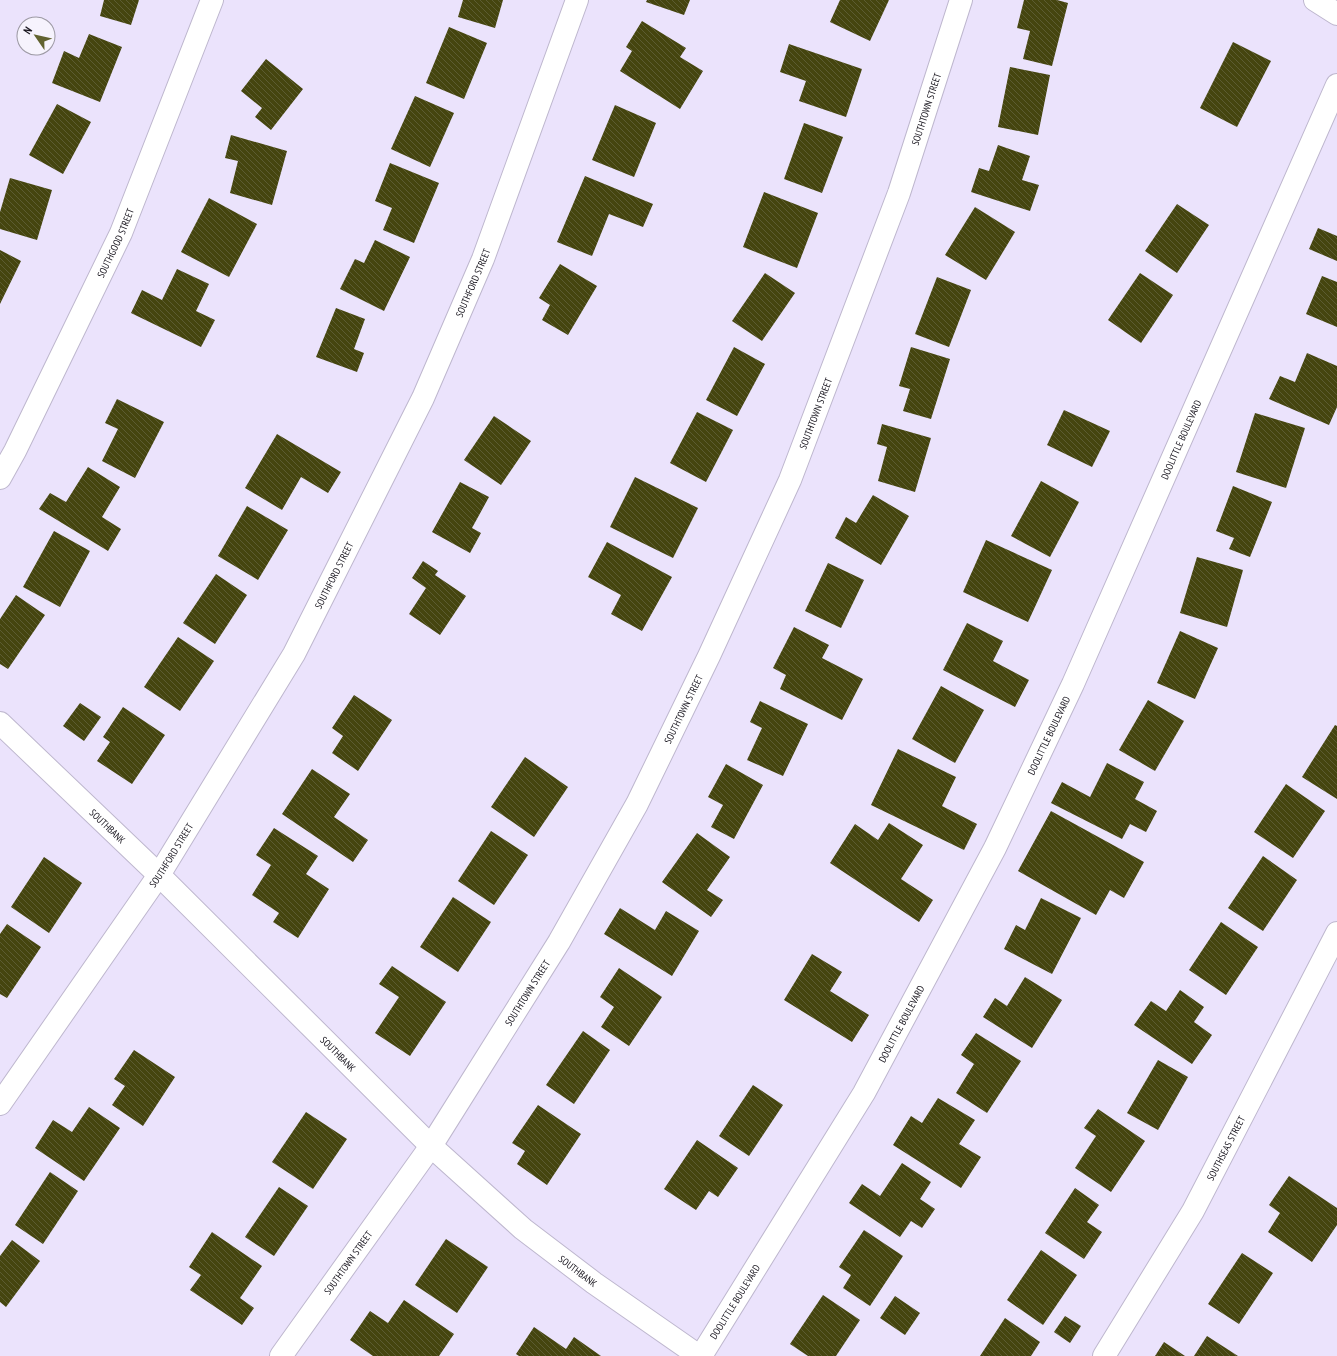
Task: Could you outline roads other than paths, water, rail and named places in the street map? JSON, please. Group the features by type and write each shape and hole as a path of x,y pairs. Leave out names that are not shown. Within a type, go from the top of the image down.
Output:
{"street":[{"name":"SOUTHGOOD STREET","path":"0,478 15,451 121,233 212,0"},
{"name":"SOUTHFORD STREET","path":"0,1104 159,875 294,654 424,398 482,259 577,0"},
{"name":"SOUTHTOWN STREET","path":"281,1356 431,1146 559,942 636,804 709,656 790,480 899,193 960,0"},
{"path":"1315,0 1337,14"},
{"name":"DOOLITTLE BOULEVARD","path":"700,1356 864,1093 995,848 1073,684 1337,85"},
{"name":"SOUTHBANK","path":"0,723 159,875 431,1146 523,1229 594,1283 700,1356"},
{"name":"SOUTHSEAS STREET","path":"1104,1356 1193,1211 1337,933"}]}
